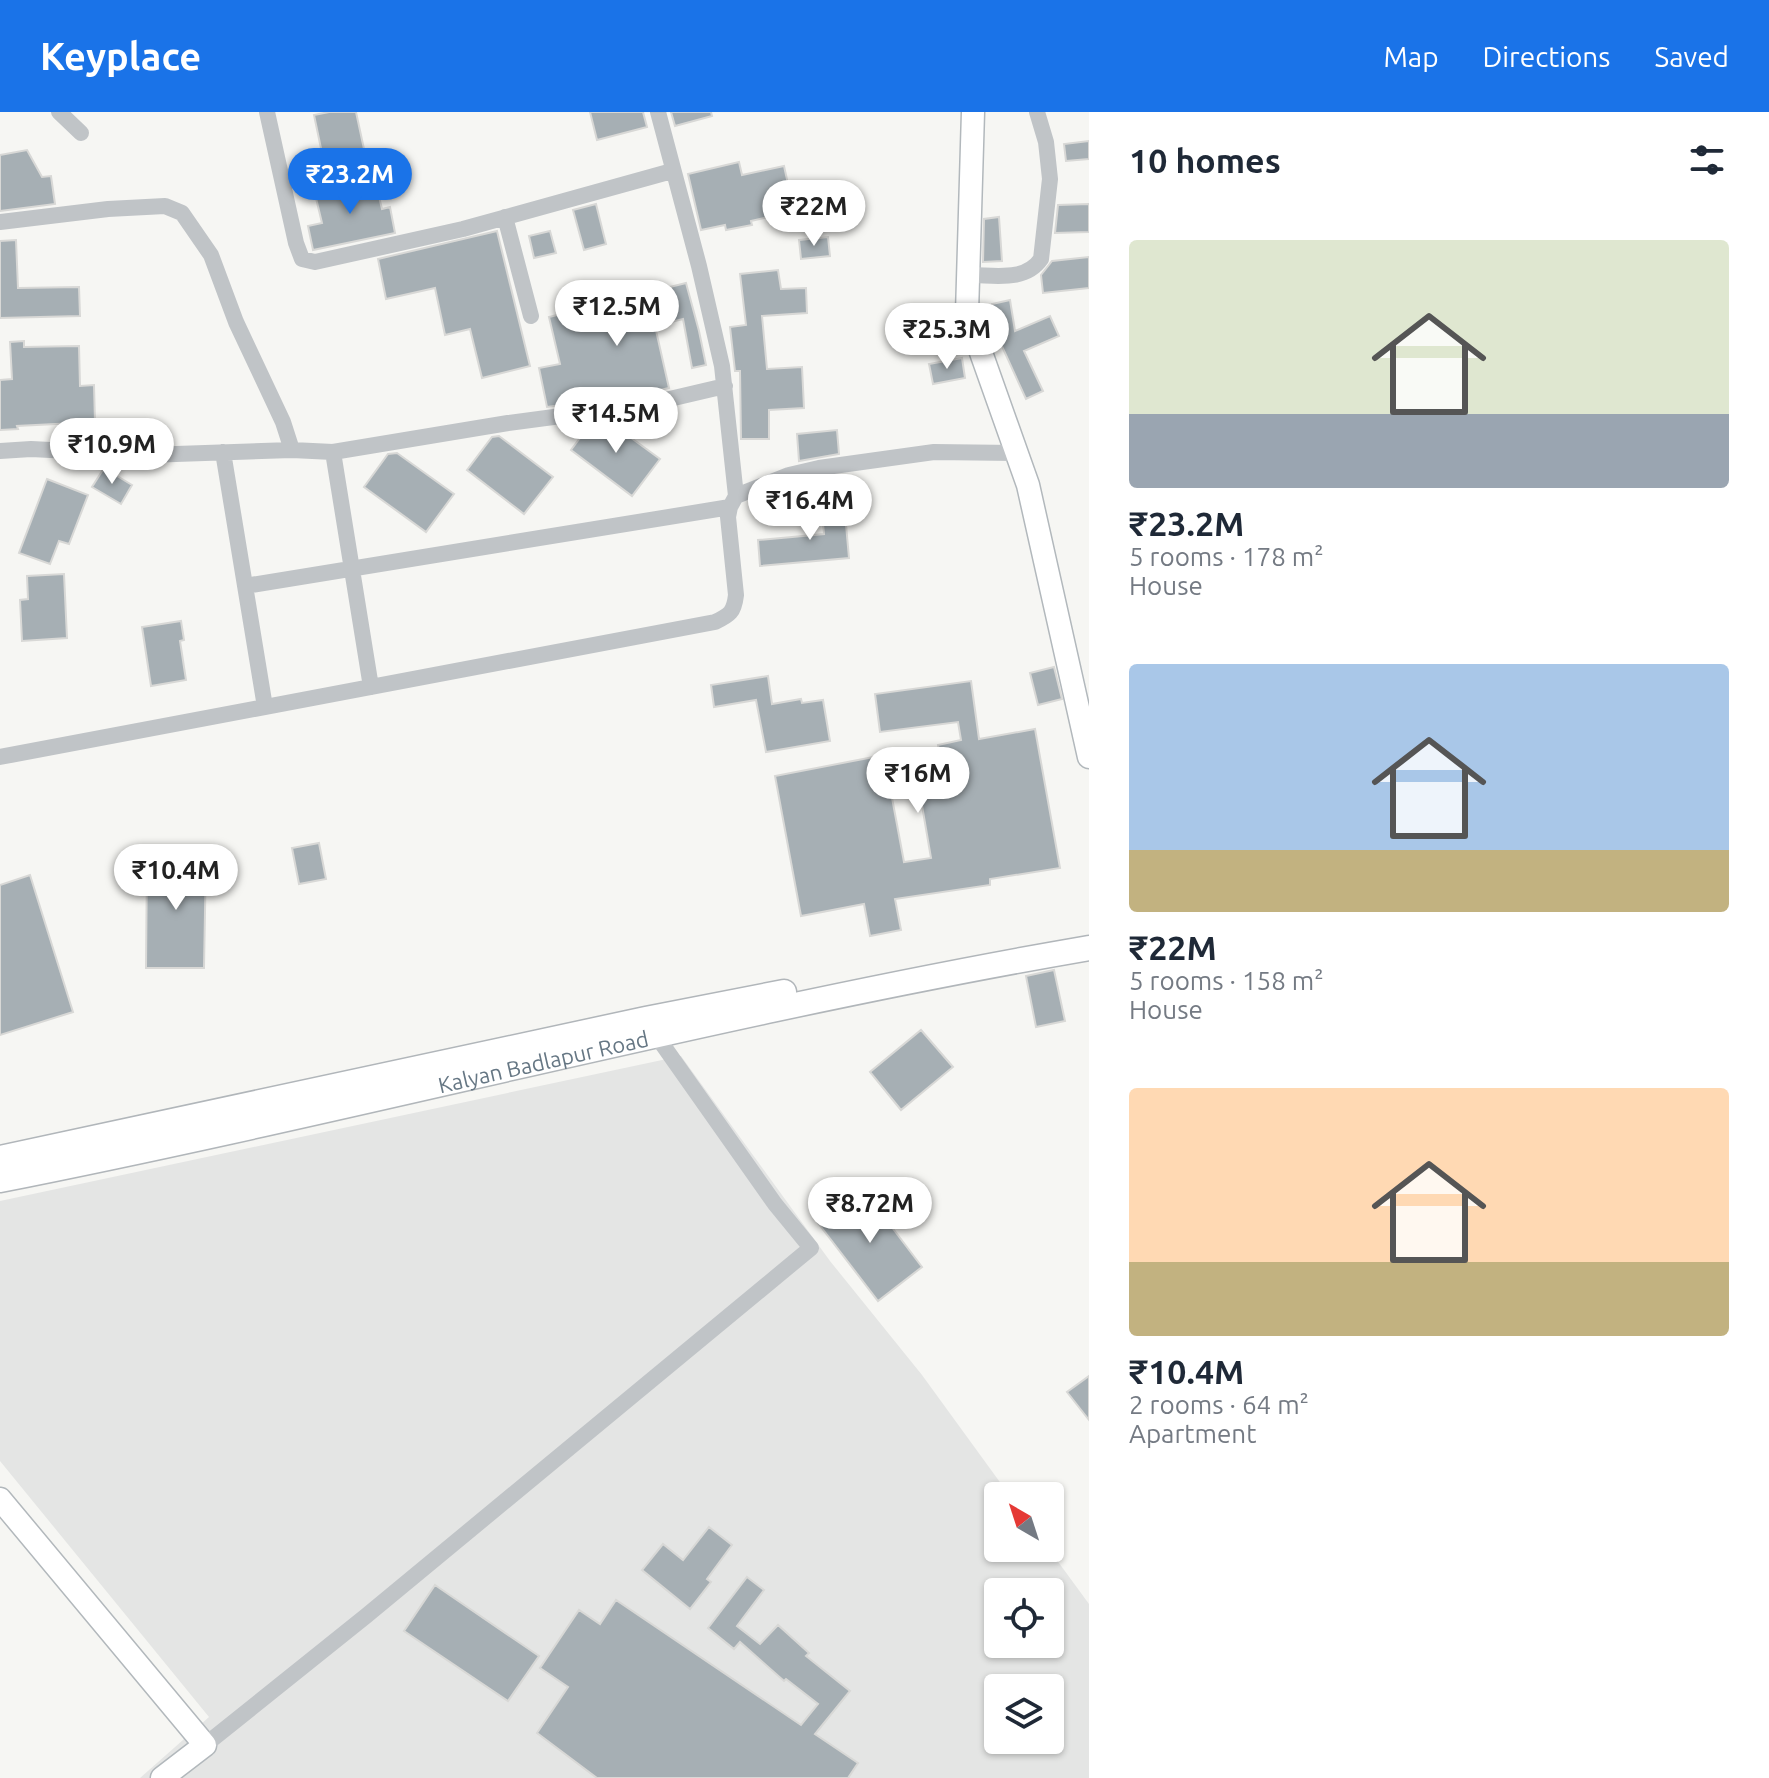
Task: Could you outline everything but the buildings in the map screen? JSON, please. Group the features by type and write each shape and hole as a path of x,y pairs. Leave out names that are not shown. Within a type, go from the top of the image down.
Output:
{"main road":[{"name":"Kalyan Badlapur Road","path":"0,1158 652,1028 1089,935"},
{"name":"Kalyan Badlapur Road","path":"0,1180 261,1126 652,1028 1089,948"}],"street":[{"path":"59,112 81,133"},
{"path":"267,112 296,243 302,259 308,261 463,229 672,171"},
{"path":"0,757 715,622 730,615 735,607 736,595 728,517 733,501 725,386 699,266 658,112"},
{"path":"973,112 967,313 1028,485 1089,757"},
{"path":"970,275 1021,275 1034,268 1041,259 1050,179 1046,142 1037,112"},
{"path":"0,222 108,209 165,206 182,213 211,255 236,322 283,422 292,450"},
{"path":"505,217 531,316"},
{"path":"0,451 31,449 147,455 292,450 333,452 508,423 644,405 725,386"},
{"path":"223,452 265,707"},
{"path":"333,452 371,687"},
{"path":"245,586 733,501 789,475 833,466 934,452 1015,453"},
{"path":"162,1778 366,1616 811,1248 775,1204 652,1028"},
{"path":"0,1499 205,1745"}],"shaded area":[{"path":"681,1056 830,1261 922,1375 1000,1482 984,1482 984,1562 1058,1562 1089,1604 1089,1778 140,1778 209,1717 0,1461 0,1201"}]}
